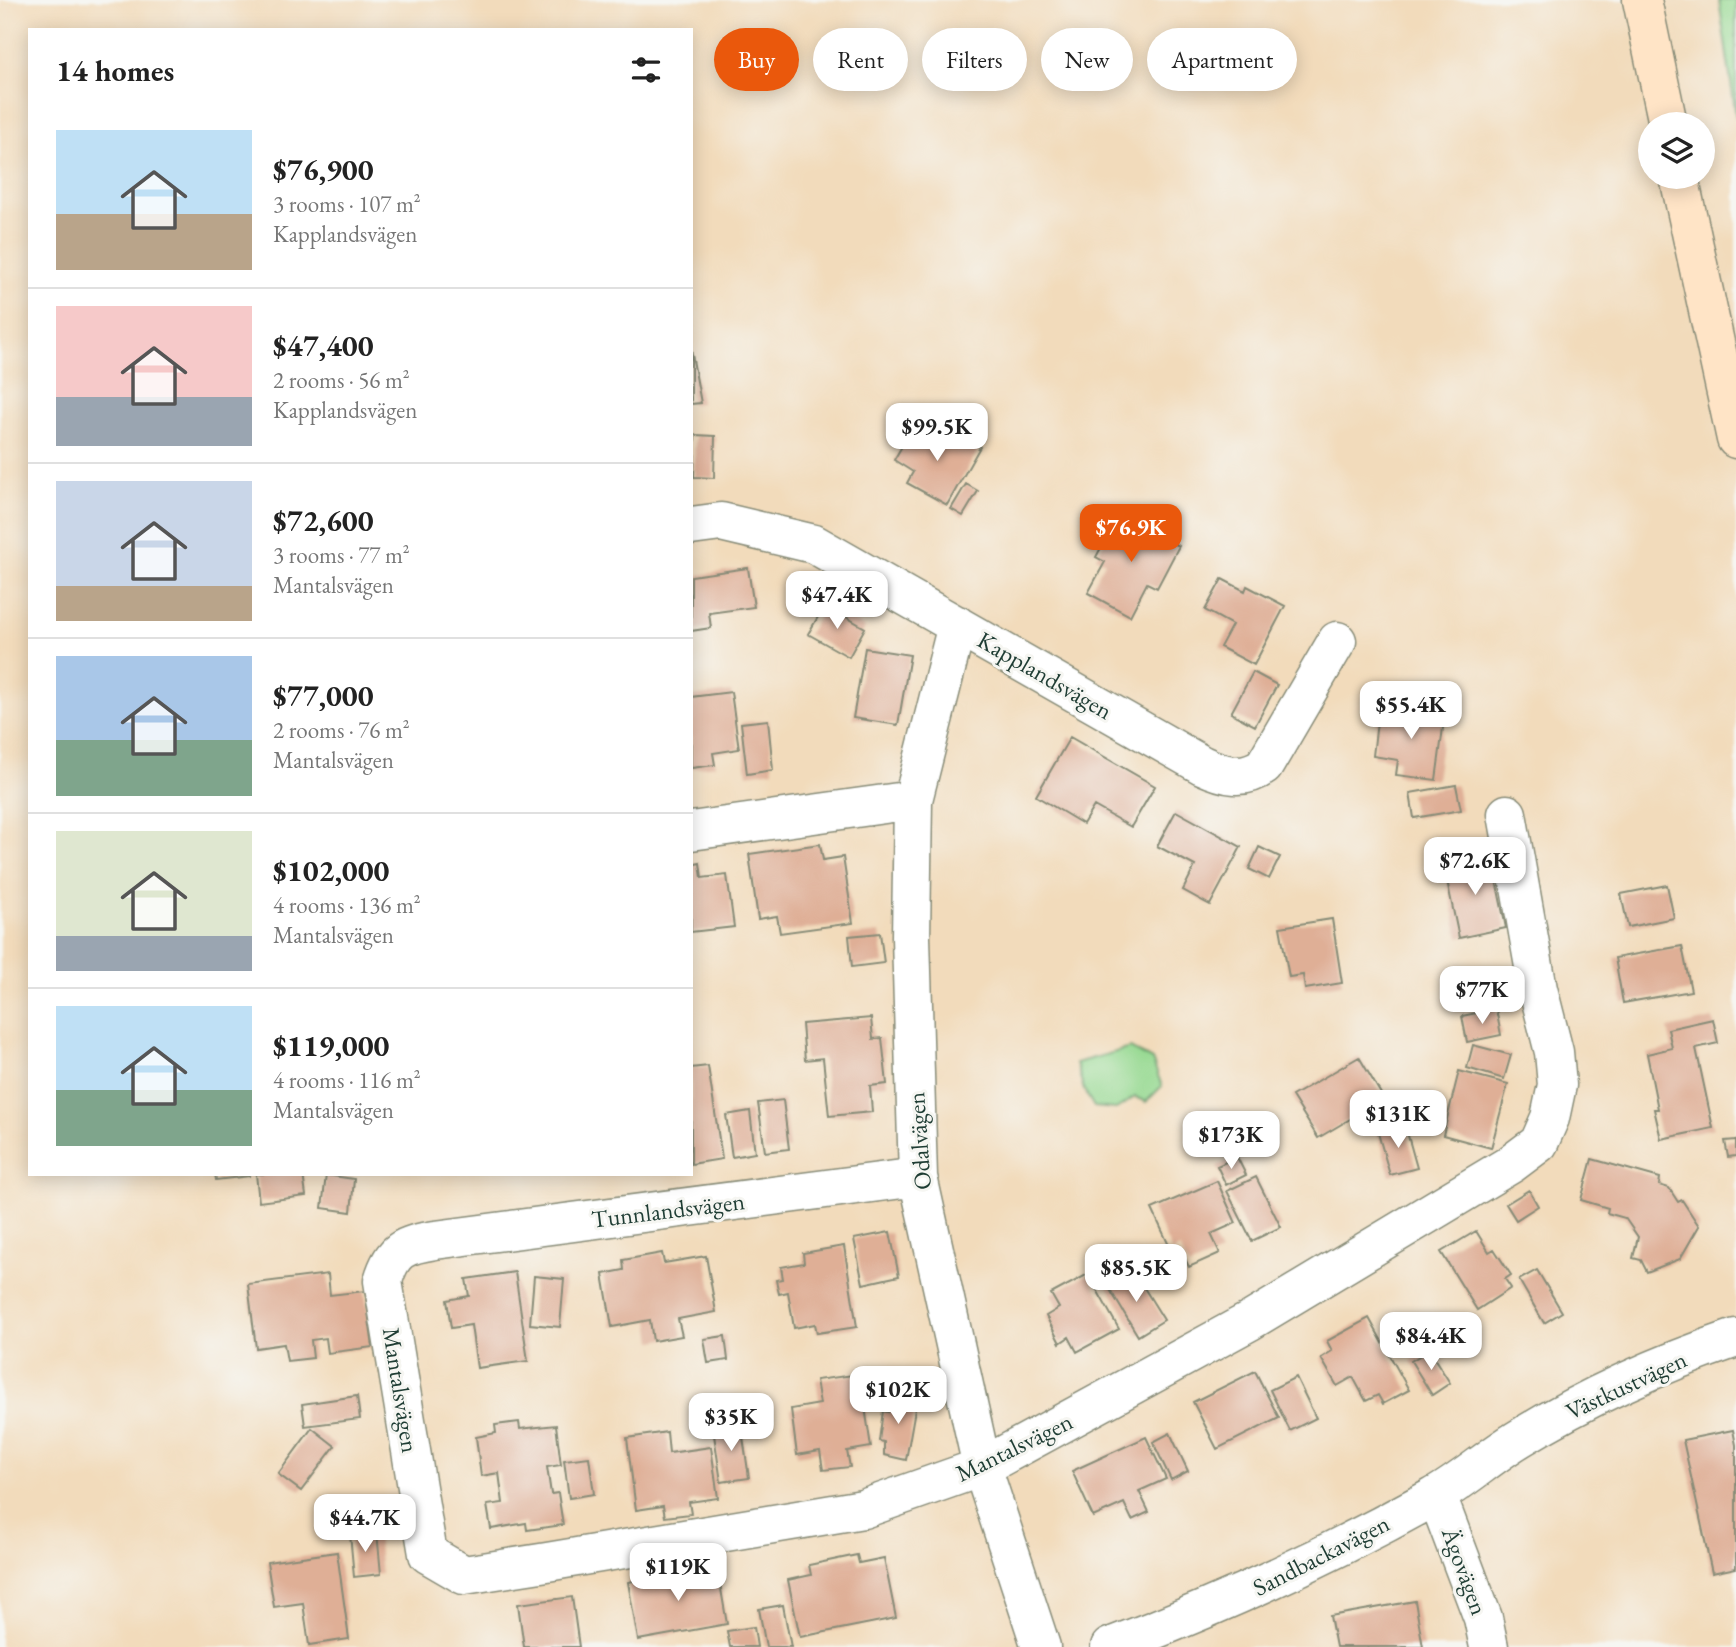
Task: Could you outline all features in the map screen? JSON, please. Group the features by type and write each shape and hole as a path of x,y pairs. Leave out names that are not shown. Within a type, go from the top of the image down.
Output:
{"street":[{"path":"1641,2 1665,112"},
{"path":"1682,189 1736,439"},
{"name":"Kapplandsvägen","path":"693,526 721,522 814,544 1220,773 1237,776 1253,773 1264,766 1337,641"},
{"name":"Odalvägen","path":"957,625 913,800 911,937 918,1178 982,1467 1041,1647"},
{"path":"693,831 913,800"},
{"name":"Mantalsvägen","path":"418,1242 399,1250 389,1262 383,1281 428,1554 464,1575 863,1509 982,1467 1250,1321 1499,1171 1539,1143 1550,1118 1557,1085 1554,1052 1538,989 1507,814"},
{"name":"Tunnlandsvägen","path":"418,1242 918,1178"},
{"name":"Västkustvägen","path":"1519,1438 1598,1394 1674,1359 1736,1338"},
{"name":"Sandbackavägen","path":"1110,1647 1238,1597 1345,1546 1437,1496 1519,1438"},
{"name":"Ägovägen","path":"1437,1496 1483,1618 1489,1647"}],"green space":[{"path":"1719,0 1736,0 1736,117"},
{"path":"1130,1048 1152,1060 1162,1086 1146,1102 1135,1097 1116,1109 1094,1107 1084,1090 1076,1063"}],"building":[{"path":"693,360 701,403 693,404"},
{"path":"938,425 980,447 947,505 907,483 913,472 894,460 909,434 927,444"},
{"path":"695,435 715,436 714,478 694,477"},
{"path":"966,484 978,491 963,516 951,509"},
{"path":"1119,514 1179,546 1157,588 1147,583 1130,616 1088,593 1105,562 1096,557"},
{"path":"748,568 754,607 709,613 711,628 693,631 693,576"},
{"path":"1222,579 1245,591 1247,586 1285,606 1254,665 1220,647 1232,625 1205,610"},
{"path":"825,605 865,628 849,657 808,634"},
{"path":"865,648 910,655 898,725 853,718"},
{"path":"1253,672 1277,685 1255,726 1231,713"},
{"path":"731,692 739,749 713,753 715,765 693,768 693,697"},
{"path":"1396,707 1445,713 1436,780 1396,775 1398,760 1373,756 1378,713 1395,715"},
{"path":"768,720 773,770 747,774 741,723"},
{"path":"1070,737 1155,786 1131,827 1094,806 1083,824 1036,796"},
{"path":"1456,785 1461,810 1414,818 1410,793"},
{"path":"1176,811 1241,847 1210,905 1183,890 1195,866 1157,846"},
{"path":"820,844 823,860 843,857 853,923 780,933 777,916 758,919 749,854"},
{"path":"1259,847 1280,857 1269,879 1249,869"},
{"path":"1491,856 1506,928 1459,938 1444,866"},
{"path":"700,863 702,878 727,875 734,927 693,932 693,865"},
{"path":"1667,885 1674,918 1628,927 1621,894"},
{"path":"1332,919 1342,983 1305,989 1303,975 1289,977 1280,927"},
{"path":"880,933 884,963 852,967 849,936"},
{"path":"1682,946 1691,991 1623,1003 1615,958"},
{"path":"1496,1009 1501,1035 1467,1042 1462,1016"},
{"path":"871,1018 873,1039 882,1038 887,1084 870,1086 872,1112 829,1116 823,1058 805,1060 802,1024"},
{"path":"1713,1019 1718,1043 1696,1048 1713,1128 1661,1139 1647,1054 1672,1048 1668,1029"},
{"path":"1473,1045 1511,1055 1504,1079 1467,1068"},
{"path":"1359,1057 1384,1099 1318,1138 1292,1096"},
{"path":"708,1066 722,1159 693,1164 693,1068"},
{"path":"1459,1071 1508,1084 1491,1148 1443,1135"},
{"path":"783,1100 789,1149 765,1152 758,1103"},
{"path":"750,1111 755,1153 732,1157 726,1115"},
{"path":"1405,1125 1417,1168 1390,1175 1378,1133"},
{"path":"1736,1140 1736,1156 1728,1157 1725,1141"},
{"path":"1237,1157 1246,1175 1226,1185 1217,1166"},
{"path":"1592,1159 1660,1178 1659,1185 1669,1188 1678,1202 1682,1200 1699,1226 1680,1259 1647,1272 1641,1260 1633,1258 1638,1237 1625,1218 1607,1213 1608,1208 1581,1200"},
{"path":"215,1176 249,1176 216,1180"},
{"path":"256,1176 303,1176 306,1196 259,1202"},
{"path":"326,1176 354,1179 351,1212 322,1208"},
{"path":"1256,1177 1281,1227 1252,1241 1227,1191"},
{"path":"1217,1181 1236,1223 1211,1234 1220,1253 1189,1267 1180,1248 1172,1252 1152,1209"},
{"path":"1529,1190 1538,1206 1516,1220 1506,1204"},
{"path":"1476,1231 1489,1252 1494,1249 1511,1275 1505,1279 1511,1288 1477,1310 1441,1252"},
{"path":"890,1232 899,1276 863,1284 854,1239"},
{"path":"844,1246 857,1327 817,1333 815,1324 794,1328 788,1292 779,1294 776,1280 783,1279 781,1267 804,1263 803,1253"},
{"path":"662,1253 664,1263 706,1256 716,1312 678,1319 682,1336 653,1341 650,1320 612,1327 603,1274 624,1270 623,1260"},
{"path":"1537,1270 1562,1312 1544,1323 1519,1280"},
{"path":"515,1272 528,1361 477,1368 471,1325 451,1328 447,1300 469,1296 466,1279"},
{"path":"328,1274 330,1295 365,1291 373,1347 328,1353 326,1338 311,1340 313,1358 287,1361 284,1344 256,1348 248,1284"},
{"path":"1088,1274 1119,1329 1077,1352 1069,1337 1060,1343 1046,1316 1059,1308 1051,1294"},
{"path":"1136,1275 1164,1320 1138,1336 1106,1283 1116,1276 1122,1284"},
{"path":"534,1276 564,1279 560,1327 530,1324"},
{"path":"1369,1318 1409,1390 1383,1404 1378,1395 1366,1401 1353,1377 1337,1386 1321,1358 1332,1351 1327,1341"},
{"path":"725,1336 728,1360 708,1363 704,1339"},
{"path":"1429,1350 1450,1383 1432,1395 1411,1361"},
{"path":"1255,1371 1279,1418 1217,1449 1193,1402"},
{"path":"860,1374 871,1447 847,1451 850,1467 823,1470 820,1451 797,1455 791,1409 820,1404 816,1380"},
{"path":"1296,1377 1316,1418 1290,1431 1270,1390"},
{"path":"891,1393 917,1398 906,1460 884,1455 884,1442 879,1441 883,1411 888,1412"},
{"path":"357,1396 360,1419 305,1426 302,1404"},
{"path":"519,1422 520,1429 556,1425 561,1465 547,1467 551,1494 558,1493 563,1525 527,1530 526,1523 491,1529 487,1505 503,1503 499,1473 481,1476 476,1437 496,1433 495,1425"},
{"path":"741,1423 749,1478 721,1482 713,1428"},
{"path":"312,1428 335,1446 301,1491 278,1474"},
{"path":"1733,1430 1736,1445 1736,1568 1712,1573 1683,1440"},
{"path":"667,1432 669,1453 711,1447 718,1498 689,1502 691,1514 665,1517 663,1506 636,1510 627,1438"},
{"path":"1170,1433 1188,1471 1171,1480 1153,1442"},
{"path":"1146,1437 1166,1479 1139,1491 1149,1512 1132,1520 1124,1503 1093,1517 1072,1471"},
{"path":"589,1457 594,1494 569,1498 564,1460"},
{"path":"397,1502 399,1522 360,1526 358,1506"},
{"path":"377,1532 381,1574 354,1577 350,1534"},
{"path":"337,1552 349,1639 309,1645 303,1603 274,1607 267,1562"},
{"path":"857,1555 859,1563 884,1558 896,1618 800,1637 788,1580 811,1575 809,1565"},
{"path":"717,1566 727,1624 638,1640 628,1582"},
{"path":"572,1597 579,1647 524,1647 518,1604"},
{"path":"1415,1601 1423,1647 1336,1647 1330,1616"},
{"path":"783,1605 791,1647 766,1647 759,1609"},
{"path":"754,1627 757,1647 730,1647 727,1631"}]}
